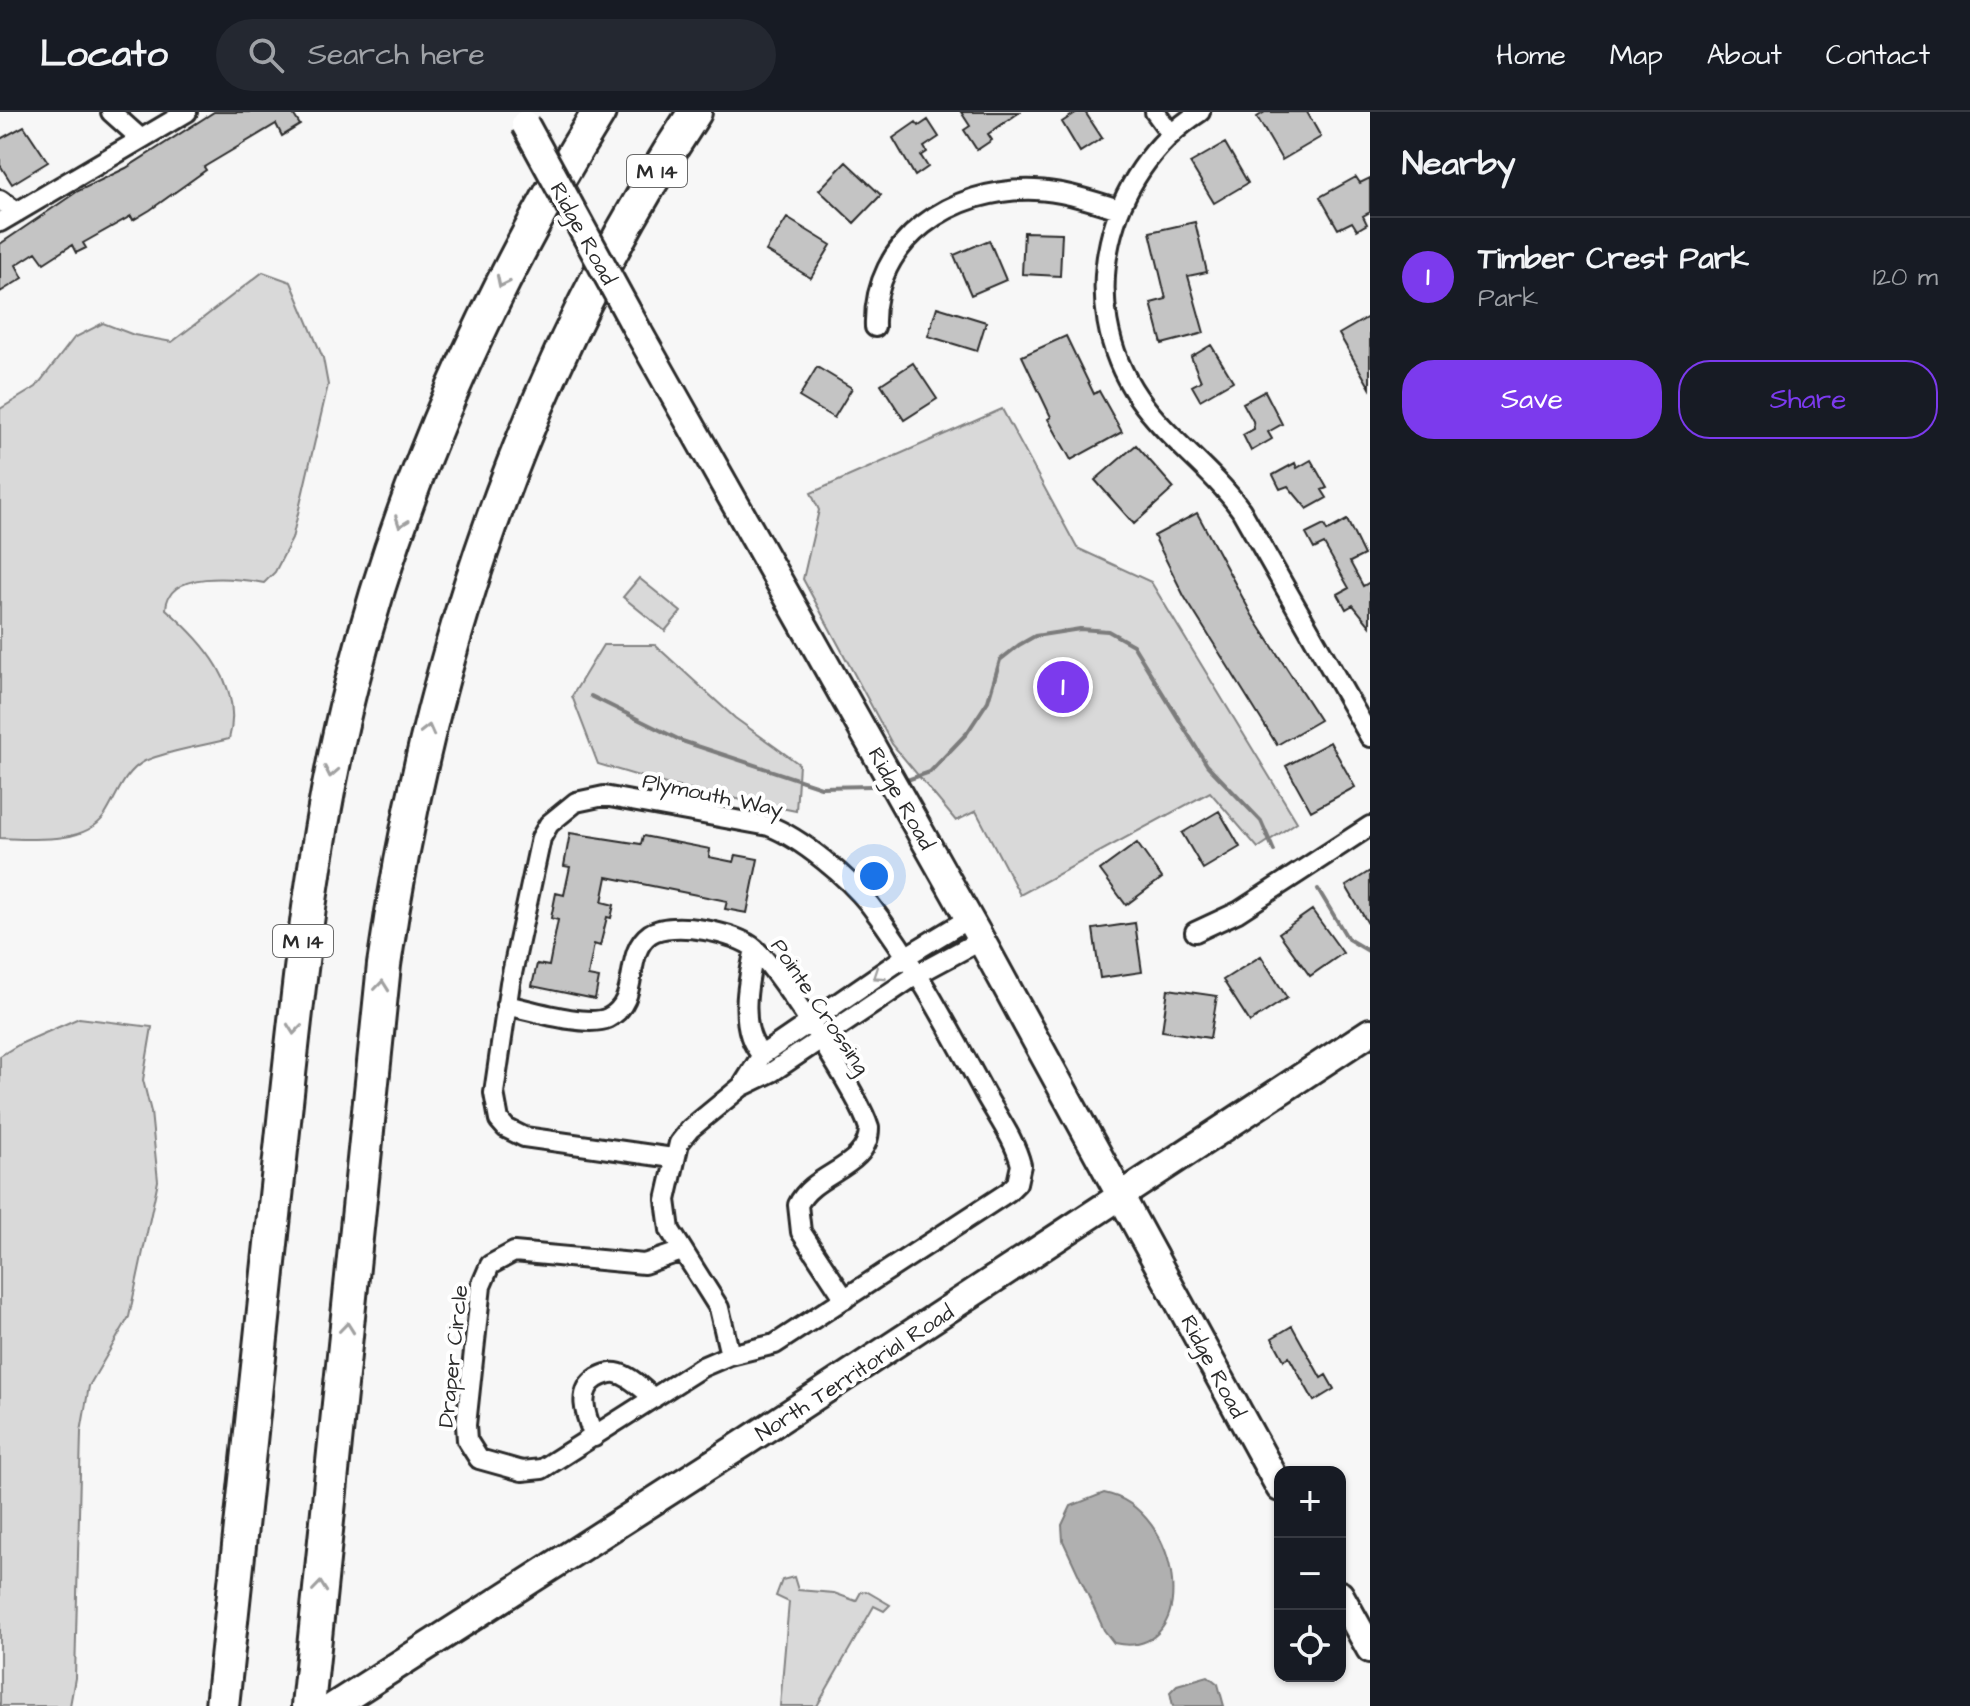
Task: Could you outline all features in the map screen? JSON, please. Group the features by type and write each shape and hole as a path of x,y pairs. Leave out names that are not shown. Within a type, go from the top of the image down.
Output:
{"highway":[{"name":"M 14","path":"222,1706 305,927 339,738 395,537 451,393 512,262 599,112"},
{"name":"M 14","path":"308,1706 384,965 396,881 427,732 489,526 543,394 611,251 695,112"}],"street":[{"path":"111,112 140,138"},
{"path":"0,222 187,112"},
{"path":"1155,112 1171,134"},
{"path":"1200,112 1171,134 1142,167 1119,209 1107,249 1104,292 1110,335 1125,375 1152,415 1214,476 1241,510 1370,737"},
{"name":"Ridge Road","path":"522,118 1122,1196 1274,1477"},
{"path":"875,327 874,301 889,260 915,232 954,207 992,194 1040,190 1119,209"},
{"path":"0,200 17,212"},
{"name":"Plymouth Way","path":"673,1158 524,1137 506,1128 494,1106 506,1005 541,838 562,810 594,797 613,797 781,831 845,879 870,905 905,957 1018,1154 1020,1173 1008,1192 775,1344 730,1355"},
{"path":"1195,932 1238,912 1370,826"},
{"name":"Pointe Crossing","path":"506,1005 591,1022 607,1018 626,1000 636,954 644,940 652,933 670,927 732,937 755,949 808,1022 869,1128 866,1146 859,1155 810,1188 798,1205 796,1217 801,1232 845,1299"},
{"path":"741,1087 762,1055 808,1022 905,957 974,929"},
{"path":"730,1355 719,1308 670,1230 666,1212 673,1158 690,1129 741,1087 772,1072 916,975 974,929"},
{"path":"755,949 749,978 749,1034 762,1055"},
{"name":"North Territorial Road","path":"334,1706 1370,1032"},
{"name":"Draper Circle","path":"682,1251 644,1264 514,1252 497,1259 485,1273 466,1425 472,1452 488,1465 532,1471 549,1466 702,1367 730,1355"},
{"path":"594,1437 584,1410 584,1395 590,1383 603,1374 615,1373 654,1398"},
{"path":"1346,1606 1370,1649"}],"shaded area":[{"path":"263,272 291,282 323,358 328,385 292,539 275,572 264,583 221,578 190,582 178,587 169,596 166,609 207,651 226,683 231,701 229,739 145,761 126,778 105,815 85,831 57,838 0,838 0,409 36,387 74,338 103,323 134,335 172,342"},
{"path":"1002,409 1077,548 1151,582 1297,822 1258,848 1210,792 1020,895 976,811 956,821 892,744 803,579 819,510 811,493"},
{"path":"639,578 681,612 665,631 623,597"},
{"path":"603,645 655,645 735,718 799,764 796,811 669,785 598,764 572,696"},
{"path":"79,1018 152,1027 143,1080 151,1112 158,1181 129,1317 89,1386 81,1432 75,1678 70,1706 0,1706 0,1056"},
{"path":"1104,1493 1131,1505 1152,1525 1166,1552 1172,1581 1171,1608 1161,1630 1142,1643 1114,1643 1104,1630 1063,1541 1062,1525 1071,1506"},
{"path":"794,1577 798,1590 834,1593 856,1601 861,1592 866,1591 890,1605 884,1611 874,1606 817,1706 780,1706 789,1602 776,1596 782,1580"},
{"path":"1208,1676 1218,1684 1224,1706 1173,1706 1170,1692 1177,1685"}],"building":[{"path":"214,112 297,112 293,114 300,125 282,136 276,124 204,167 206,170 150,210 133,220 131,216 83,243 86,248 76,253 72,245 44,263 36,252 16,265 23,278 0,292 0,244 78,191 126,168"},
{"path":"961,112 1020,112 988,134 992,140 977,150 964,130 970,126"},
{"path":"1077,112 1085,112 1102,138 1080,152 1062,122"},
{"path":"1265,112 1307,112 1321,137 1282,160 1257,117"},
{"path":"928,120 939,137 924,147 927,152 921,156 928,167 915,176 893,138 916,122 919,126"},
{"path":"24,126 48,162 12,184 0,165 0,139"},
{"path":"1225,143 1248,183 1214,203 1190,163"},
{"path":"846,162 881,195 854,223 819,190"},
{"path":"1356,177 1360,183 1370,178 1370,212 1363,216 1367,224 1357,230 1352,222 1338,229 1320,197"},
{"path":"787,218 831,245 811,278 766,251"},
{"path":"1195,222 1207,272 1188,276 1204,333 1162,344 1151,303 1166,299 1150,232"},
{"path":"1024,232 1062,233 1060,276 1022,274"},
{"path":"989,240 1006,280 971,295 954,255"},
{"path":"937,307 986,322 977,351 928,336"},
{"path":"1370,316 1370,388 1339,334"},
{"path":"1066,336 1094,394 1099,391 1122,432 1071,460 1048,419 1051,417 1022,356"},
{"path":"1211,345 1233,381 1200,400 1192,386 1201,381 1191,357"},
{"path":"913,363 937,399 904,420 881,384"},
{"path":"817,367 852,388 834,418 799,397"},
{"path":"1265,391 1282,424 1268,432 1272,439 1251,451 1243,435 1254,429 1253,421 1243,403"},
{"path":"1136,445 1174,488 1134,524 1095,480"},
{"path":"1311,460 1327,488 1322,490 1327,498 1307,509 1288,486 1280,489 1273,475 1295,463 1297,468"},
{"path":"1197,513 1252,615 1320,720 1277,745 1184,596 1154,536"},
{"path":"1347,520 1364,555 1350,562 1363,586 1370,582 1370,626 1353,605 1346,609 1338,594 1349,588 1324,544 1314,549 1306,534 1324,525 1327,531"},
{"path":"1330,742 1355,787 1311,811 1286,766"},
{"path":"1219,811 1240,847 1203,869 1182,833"},
{"path":"570,833 641,844 643,836 710,849 709,857 734,862 736,855 758,859 747,913 725,909 727,901 607,877 602,902 614,905 611,918 607,917 600,946 594,944 588,976 599,978 595,999 532,986 537,964 549,966 558,920 551,918 556,893 564,895 570,867 564,866"},
{"path":"1137,843 1162,878 1126,905 1100,870"},
{"path":"1370,871 1370,927 1346,886"},
{"path":"1312,910 1343,953 1310,976 1279,933"},
{"path":"1135,923 1142,972 1100,978 1093,929"},
{"path":"1261,956 1287,998 1250,1022 1223,980"},
{"path":"1168,989 1217,996 1210,1038 1162,1031"},
{"path":"1292,1326 1321,1378 1326,1375 1334,1389 1314,1401 1289,1357 1284,1360 1272,1338"}],"waterway":[{"path":"907,780 930,772 967,733 988,701 1000,660 1019,645 1035,636 1080,629 1108,631 1133,645 1207,765 1261,821 1274,851"},
{"path":"591,696 682,741 821,787 872,786"},
{"path":"1318,889 1348,939 1370,952"}],"place":[{"name":"Timber Crest Park","path":"1063,687"}]}
